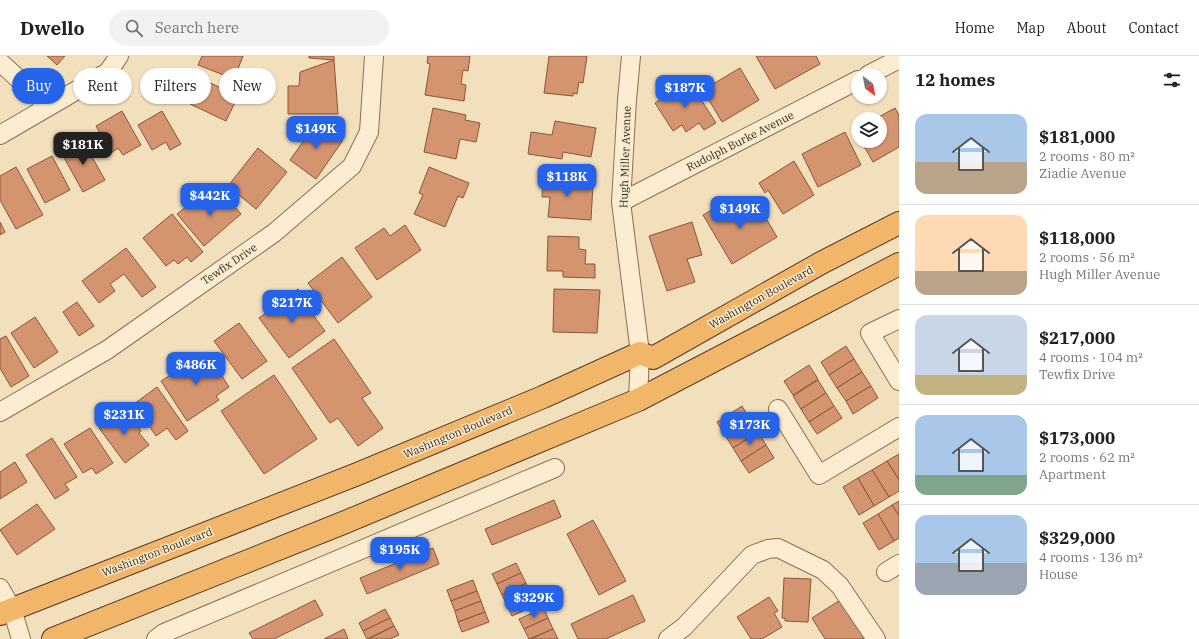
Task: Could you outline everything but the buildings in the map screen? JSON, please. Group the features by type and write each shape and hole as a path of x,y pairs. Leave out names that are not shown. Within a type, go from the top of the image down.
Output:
{"highway":[{"name":"Washington Boulevard","path":"6,612 356,475 543,397 640,353 653,358 821,264 899,223"},
{"path":"53,639 343,523 638,400 899,264"}],"street":[{"path":"0,135 108,72 119,56"},
{"name":"Tewfix Drive","path":"0,412 107,350 274,233 352,166 369,132 374,56"},
{"name":"Hugh Miller Avenue","path":"631,56 621,202 640,353 638,400"},
{"path":"882,68 899,59"},
{"path":"0,62 48,106"},
{"name":"Rudolph Burke Avenue","path":"621,202 851,84"},
{"path":"899,319 870,333 899,382"},
{"path":"778,409 819,475 899,427"},
{"path":"156,639 164,633 555,468"},
{"path":"668,639 684,628 752,554 768,549 778,548 823,570 840,586 876,639"},
{"path":"0,588 6,612 21,639"}]}
